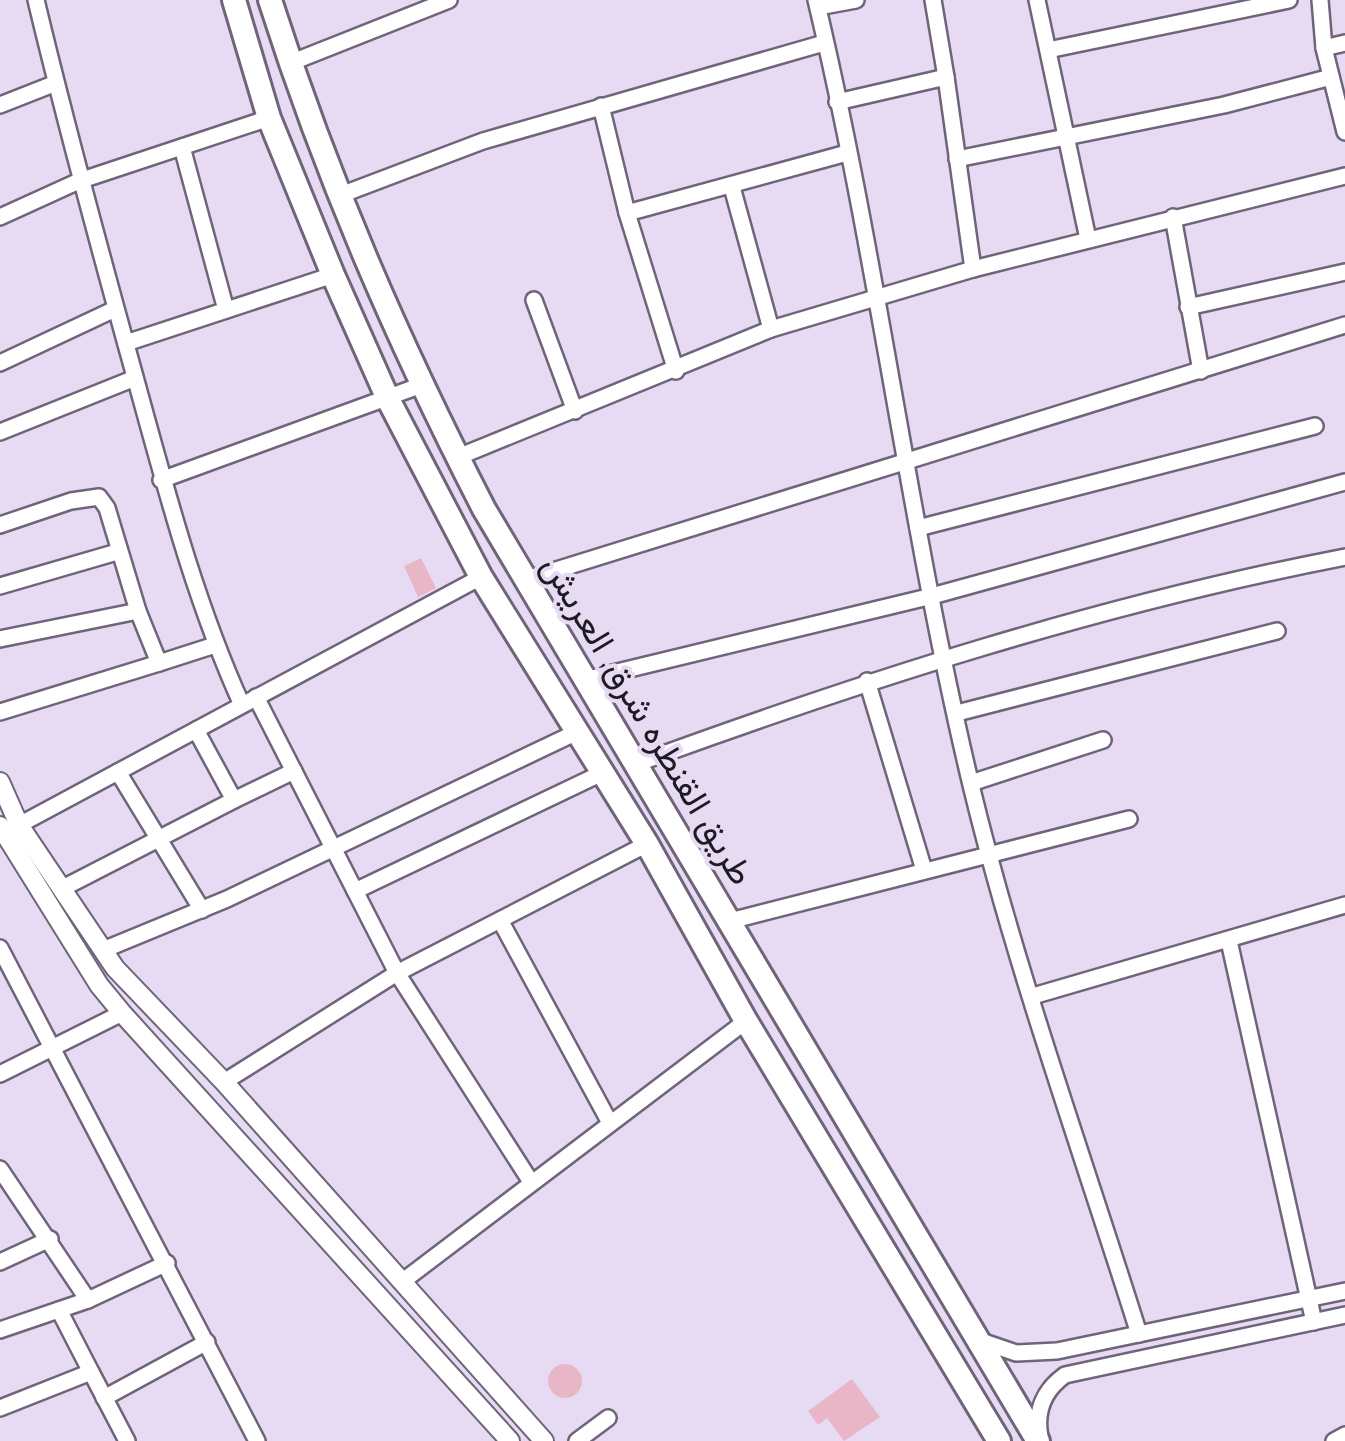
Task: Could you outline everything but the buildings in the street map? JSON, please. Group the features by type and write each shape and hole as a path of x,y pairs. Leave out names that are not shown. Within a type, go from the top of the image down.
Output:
{"highway":[{"name":"طريق القنطره شرق, العريش","path":"234,0 268,118 333,276 388,399 481,577 647,844 746,1021 999,1441"},
{"name":"طريق القنطره شرق, العريش","path":"270,0 338,196 420,386 524,580 1039,1441"}],"main road":[{"path":"0,782 10,826 99,986 513,1441"},
{"path":"10,826 61,888 102,950 544,1441"}],"street":[{"path":"36,0 80,181 161,480 215,645 294,771 397,974 531,1182"},
{"path":"290,63 449,0"},
{"path":"856,0 817,4 875,297 903,465 990,855 1139,1334"},
{"path":"933,0 973,269"},
{"path":"1036,0 1069,137 1088,240"},
{"path":"1048,50 1289,0"},
{"path":"1320,0 1324,48 1345,132"},
{"path":"338,196 483,141 824,43"},
{"path":"1324,48 1345,43"},
{"path":"837,102 946,77"},
{"path":"957,159 1331,77"},
{"path":"0,105 56,83"},
{"path":"601,106 627,213 676,371"},
{"path":"0,217 80,181 268,118"},
{"path":"182,146 226,310"},
{"path":"627,213 848,153"},
{"path":"458,457 771,329 973,269 1345,176"},
{"path":"732,186 771,329"},
{"path":"1173,217 1202,370"},
{"path":"1188,307 1345,272"},
{"path":"126,343 333,276"},
{"path":"534,300 575,411"},
{"path":"0,363 115,309"},
{"path":"524,580 1345,325"},
{"path":"0,432 136,378"},
{"path":"161,480 420,386"},
{"path":"918,528 1315,426"},
{"path":"584,680 932,596 1345,482"},
{"path":"0,525 71,501 98,497 107,508 117,552 160,663"},
{"path":"0,586 117,552"},
{"path":"633,765 867,681 1229,580 1345,557"},
{"path":"10,826 481,577"},
{"path":"0,639 138,611"},
{"path":"957,714 1277,631"},
{"path":"0,712 215,645"},
{"path":"867,681 924,870"},
{"path":"196,730 234,800"},
{"path":"102,950 202,910 577,732"},
{"path":"971,783 1103,740"},
{"path":"61,888 294,771"},
{"path":"118,772 202,910"},
{"path":"355,891 602,773"},
{"path":"726,922 1129,820"},
{"path":"224,1082 397,974 647,844"},
{"path":"1033,996 1345,905"},
{"path":"500,920 610,1123"},
{"path":"1229,941 1314,1322"},
{"path":"0,948 257,1441"},
{"path":"0,1074 122,1013"},
{"path":"403,1281 746,1021"},
{"path":"0,1169 88,1300"},
{"path":"0,1262 50,1239"},
{"path":"0,1330 88,1300 167,1263"},
{"path":"980,1341 1035,1354 1345,1291"},
{"path":"59,1310 127,1441"},
{"path":"1039,1441 1044,1400 1050,1386 1065,1375 1345,1316"},
{"path":"104,1398 207,1342"},
{"path":"0,1408 91,1372"},
{"path":"577,1441 608,1418"},
{"path":"513,1441 530,1426"},
{"path":"1334,1441 1345,1435"}]}
